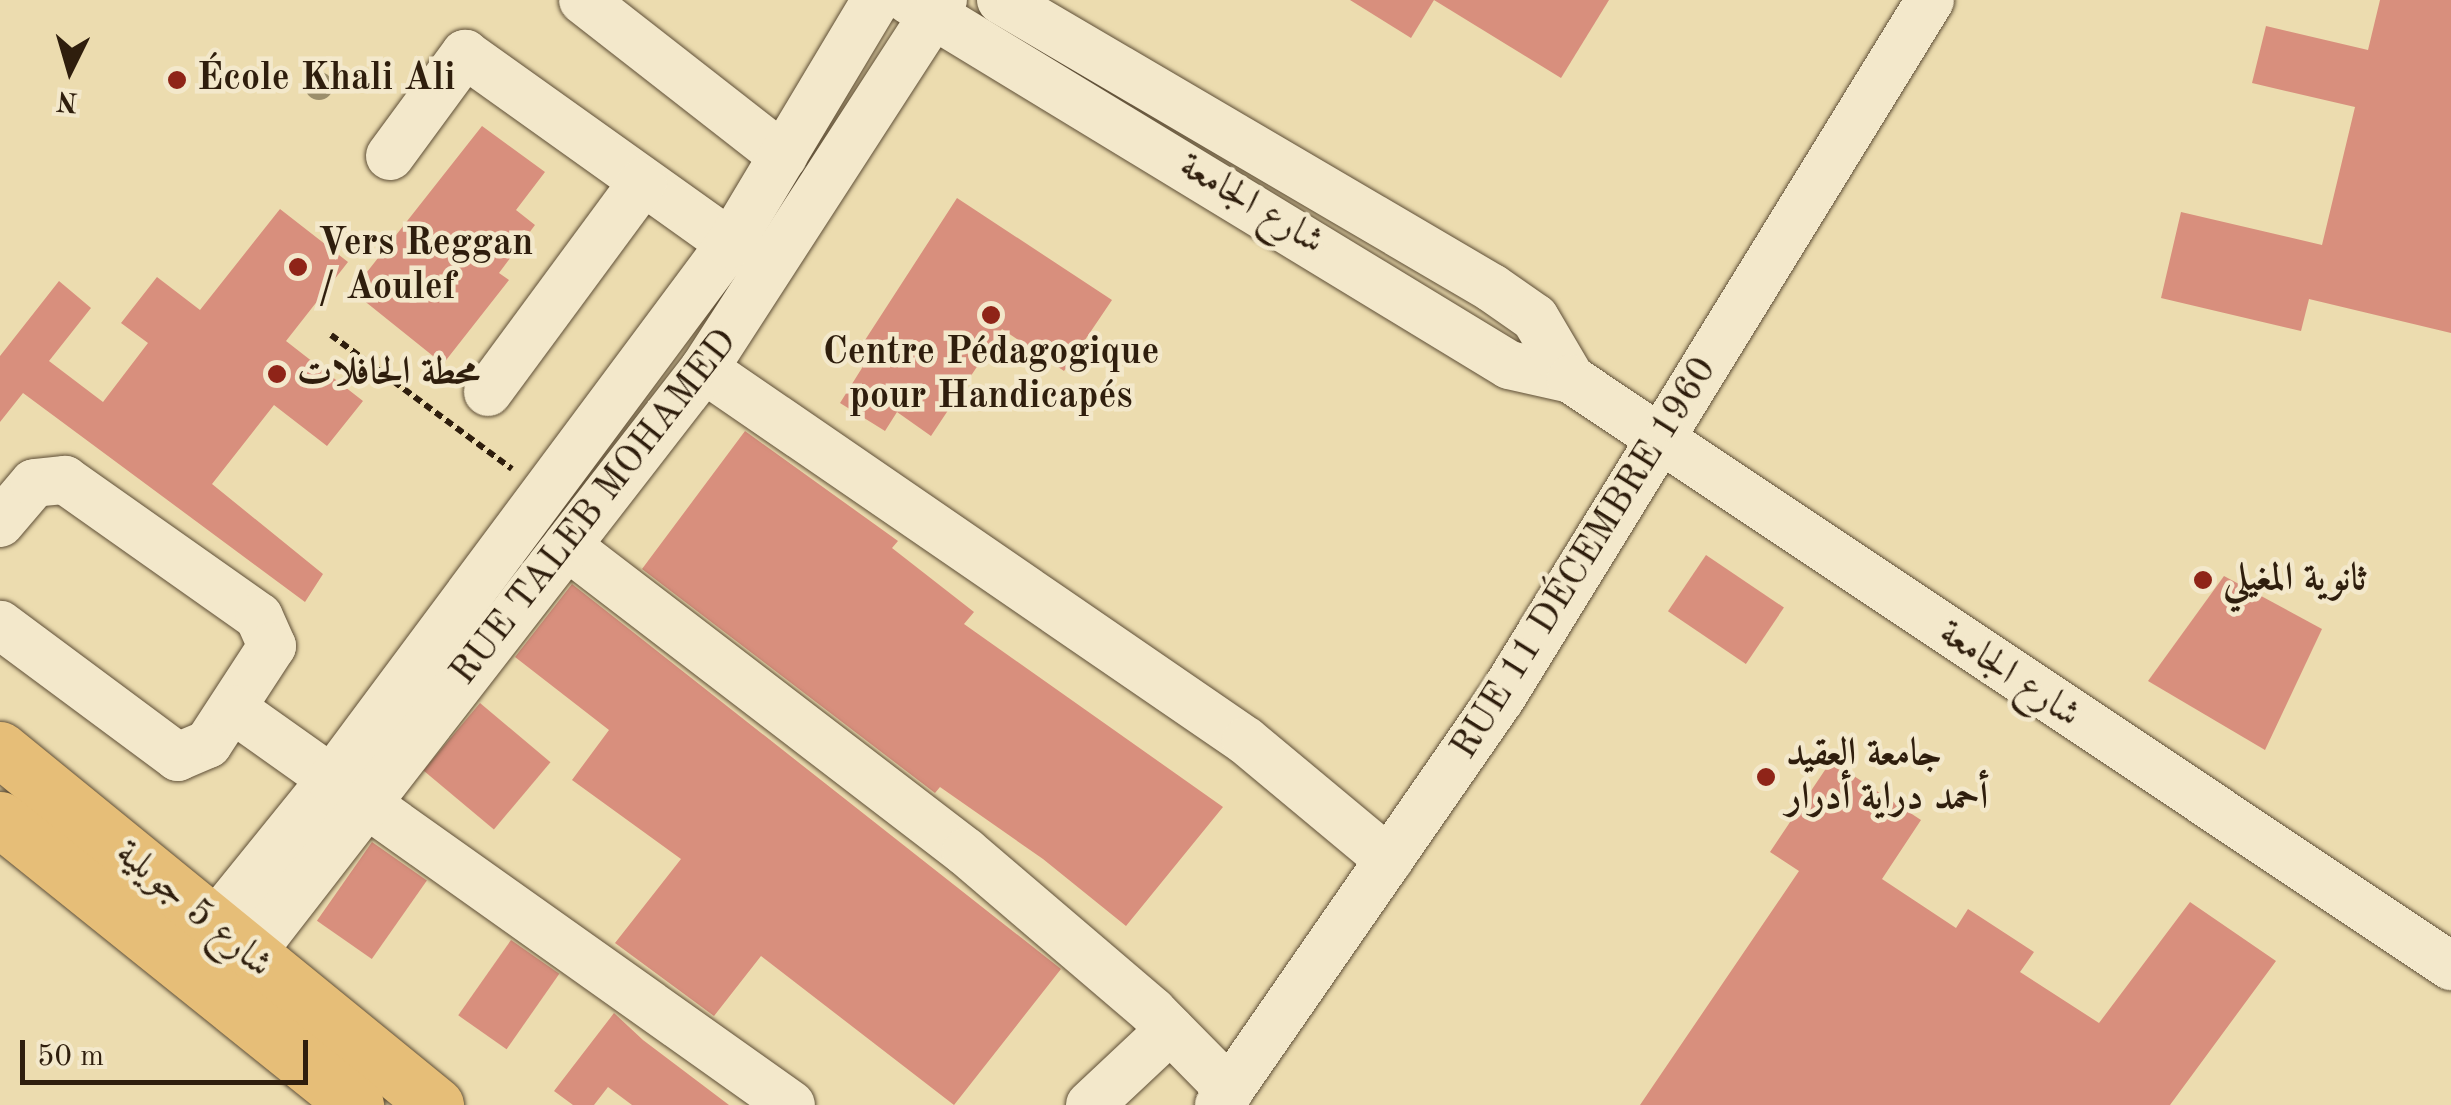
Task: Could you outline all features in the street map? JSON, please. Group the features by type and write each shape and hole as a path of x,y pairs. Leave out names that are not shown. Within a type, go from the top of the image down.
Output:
{"main road":[{"name":"شارع 5 جويلية","path":"0,750 356,1105"},
{"name":"شارع 5 جويلية","path":"0,819 436,1105"}],"street":[{"path":"582,0 783,156"},
{"name":"RUE TALEB MOHAMED","path":"348,793 545,494 730,244 876,0"},
{"name":"شارع الجامعة","path":"1001,0 1492,288 1535,318 1571,379"},
{"name":"RUE 11 DÉCEMBRE 1960","path":"1225,1098 1389,860 1664,444 1930,0"},
{"name":"RUE TALEB MOHAMED","path":"215,962 348,793 567,546 704,368 773,274 930,5"},
{"name":"شارع الجامعة","path":"930,5 1510,366 1571,379 2451,966"},
{"path":"390,156 465,54 773,274"},
{"path":"488,392 643,182"},
{"path":"704,368 1246,741 1389,860"},
{"path":"0,523 34,483 65,480 259,617 271,635 270,657 199,752 168,754 0,625"},
{"path":"567,546 966,852 1170,1030 1225,1098"},
{"path":"232,709 791,1105"},
{"path":"1090,1105 1170,1030"}],"path":[{"path":"330,334 545,494"}],"building":[{"path":"1350,0 1434,0 1411,38"},
{"path":"1434,0 1609,0 1561,78"},
{"path":"2380,0 2451,0 2451,333 2309,299 2301,331 2161,298 2181,212 2322,245 2355,107 2252,83 2266,26 2368,50"},
{"path":"482,126 545,172 516,210 535,225 499,273 509,280 443,364 352,291"},
{"name":"Centre Pédagogique pour Handicapés","path":"957,198 1112,300 1064,371 1002,329 931,436 897,412 885,431 840,403 867,360 856,354"},
{"path":"280,209 348,262 286,341 363,401 327,446 274,405 212,484 323,574 305,602 23,393 0,422 0,356 59,281 91,308 49,361 103,402 148,343 121,323 157,277 200,310"},
{"path":"745,431 898,541 892,548 974,612 964,624 1223,807 1126,926 1043,859 940,787 935,793 642,569"},
{"path":"1706,555 1784,608 1746,664 1668,611"},
{"path":"2224,576 2322,629 2265,750 2148,681"},
{"path":"572,584 1061,969 954,1105 761,956 714,1016 615,943 681,859 572,780 609,730 515,657"},
{"path":"480,703 550,762 494,830 423,770"},
{"path":"1831,761 1921,820 1882,879 1956,928 1968,909 2034,952 2020,972 2099,1023 2190,902 2276,961 2170,1105 1640,1105 1799,871 1770,852"},
{"path":"372,842 427,880 372,959 317,921"},
{"path":"511,940 559,974 507,1049 458,1015"},
{"path":"614,1013 729,1105 632,1105 608,1087 594,1105 573,1105 554,1091"}],"place":[{"name":"École Khali Ali","path":"177,80"},
{"name":"Vers Reggan / Aoulef","path":"298,267"},
{"name":"Centre Pédagogique pour Handicapés","path":"991,315"},
{"name":"محطة الحافلات","path":"277,374"},
{"name":"ثانوية المغيلي","path":"2203,580"},
{"name":"جامعة العقيد أحمد دراية أدرار","path":"1766,777"}]}
